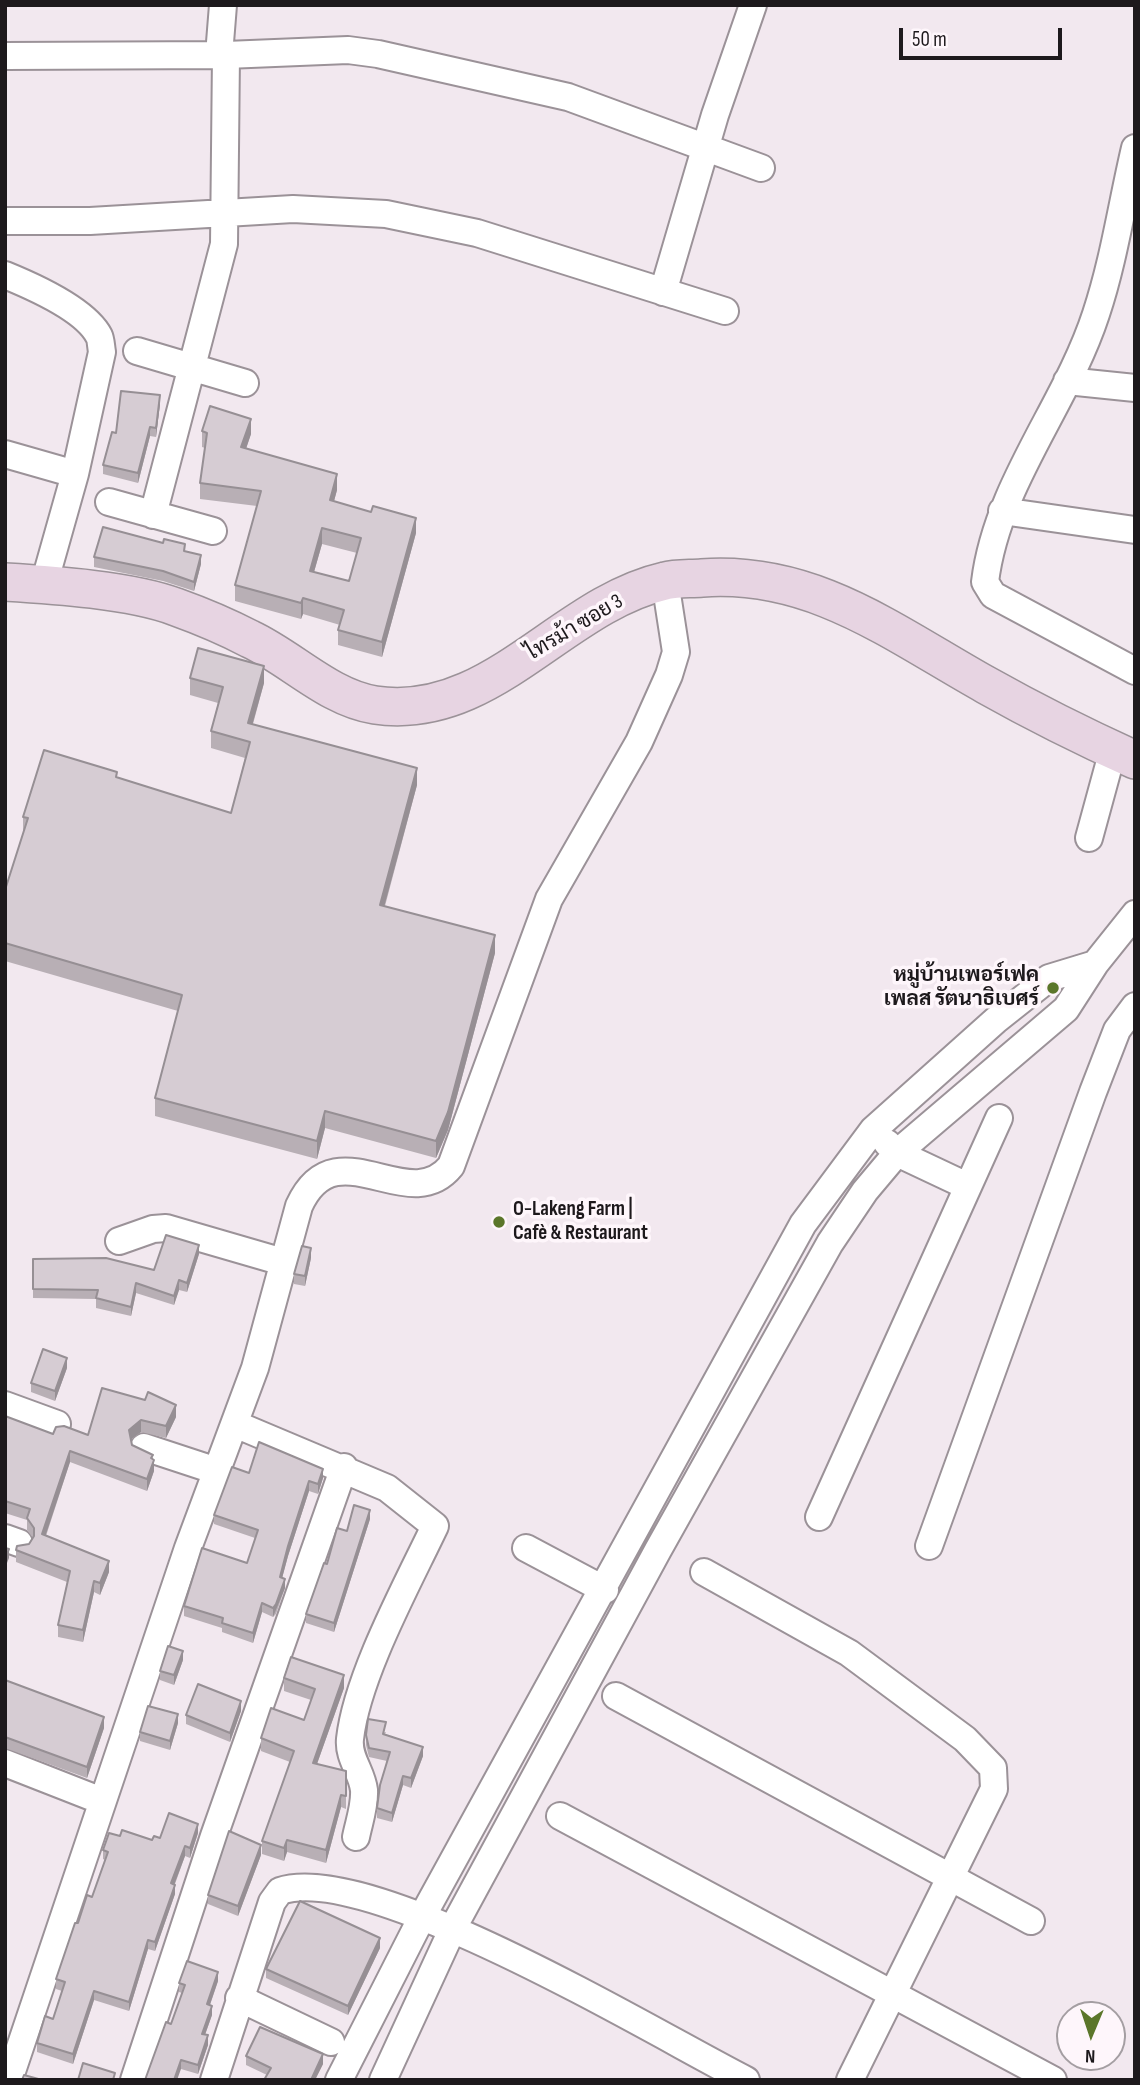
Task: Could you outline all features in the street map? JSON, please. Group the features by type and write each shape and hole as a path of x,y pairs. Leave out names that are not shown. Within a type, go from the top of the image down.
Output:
{"street":[{"path":"153,515 194,368 224,244 226,211 223,5"},
{"path":"663,292 705,147 753,5"},
{"path":"5,55 222,55 348,50 378,54 568,97 761,168"},
{"path":"1135,148 1125,237 1067,381 1002,511 985,582 993,595 1135,671"},
{"path":"5,221 90,221 293,209 387,214 477,233 725,311"},
{"path":"5,275 38,289 65,306 98,335 102,352 75,474 44,584"},
{"path":"137,351 245,383"},
{"path":"1067,381 1135,388"},
{"path":"5,454 75,474"},
{"path":"109,502 213,531"},
{"path":"1002,511 1135,530"},
{"name":"ไทรม้า ซอย 3","path":"5,582 44,584 176,606 290,660 333,690 374,705 420,706 474,690 614,601 664,581 733,576 789,585 831,598 1032,711 1124,755"},
{"path":"9,2080 188,1548 255,1368 299,1206 314,1182 331,1173 349,1170 420,1185 442,1178 451,1166 549,899 639,742 669,675 676,652 664,581"},
{"path":"1088,838 1124,755"},
{"path":"383,2080 453,1928 687,1497 830,1243 865,1191 897,1153 1066,1009 1095,964 1135,914"},
{"path":"339,2080 422,1917 605,1590 678,1450 803,1224 873,1130 996,1020 1049,978 1095,964"},
{"path":"929,1546 1093,1091 1117,1030 1135,1006"},
{"path":"819,1517 999,1118"},
{"path":"873,1130 897,1153 967,1186"},
{"path":"119,1241 153,1229 166,1228 283,1262"},
{"path":"5,1405 57,1424"},
{"path":"237,1420 387,1488 435,1526 372,1664 357,1710 350,1753 363,1788 363,1801 356,1837"},
{"path":"144,1447 217,1471"},
{"path":"134,2080 171,1974 214,1836 344,1467"},
{"path":"660,1485 687,1497"},
{"path":"526,1548 605,1590"},
{"path":"704,1572 849,1653 965,1739 993,1768 995,1789 850,2080"},
{"path":"617,1696 1031,1921"},
{"path":"5,1763 102,1801"},
{"path":"559,1816 1053,2080"},
{"path":"214,2080 272,1902 281,1891 307,1886 330,1889 453,1928 737,2078"},
{"path":"239,1998 331,2042"}],"building":[{"path":"121,391 160,395 156,428 150,427 138,473 103,465 112,432 116,433"},
{"path":"210,406 251,419 241,447 337,474 330,500 371,512 373,506 416,518 382,642 338,630 344,610 303,598 301,603 235,585 261,491 200,483 207,433 202,431","holes":["322,528 361,538 349,581 310,571"]},
{"path":"103,527 163,543 164,539 185,544 184,551 201,555 194,582 163,571 94,557"},
{"path":"198,648 264,666 248,723 417,768 380,905 495,935 448,1112 436,1141 325,1111 317,1141 155,1098 182,995 5,943 5,890 28,818 23,817 44,750 117,772 116,777 231,813 250,742 211,731 223,687 190,678"},
{"path":"166,1235 199,1245 187,1283 179,1280 174,1296 136,1283 131,1307 96,1298 98,1290 33,1289 33,1259 106,1258 154,1270"},
{"path":"302,1246 311,1248 305,1276 294,1274"},
{"path":"43,1349 67,1358 55,1391 31,1383"},
{"path":"102,1388 145,1400 148,1392 176,1405 166,1426 141,1420 129,1430 132,1445 153,1455 151,1458 154,1460 147,1479 70,1451 42,1534 109,1561 100,1583 94,1581 83,1630 58,1625 70,1571 16,1550 17,1546 29,1544 34,1536 34,1528 27,1518 30,1509 5,1501 5,1416 53,1434 56,1427 64,1426 88,1435"},
{"path":"259,1442 323,1469 318,1484 309,1481 288,1546 280,1577 285,1579 276,1604 273,1608 262,1603 253,1633 222,1623 223,1618 184,1606 202,1548 247,1563 258,1530 214,1515 232,1467 249,1473"},
{"path":"354,1505 370,1510 334,1623 306,1614 324,1563 327,1564 337,1528 347,1531"},
{"path":"168,1646 183,1651 174,1675 160,1671"},
{"path":"291,1657 344,1675 313,1763 346,1771 346,1796 341,1795 326,1850 287,1840 284,1848 262,1841 294,1751 261,1738 271,1708 304,1720 315,1689 284,1678"},
{"path":"5,1680 104,1717 87,1767 5,1737"},
{"path":"198,1684 241,1701 230,1733 186,1715"},
{"path":"148,1706 178,1714 170,1741 140,1732"},
{"path":"368,1719 386,1722 383,1734 423,1747 411,1778 403,1776 392,1813 377,1808 380,1785 390,1752 369,1748 366,1735"},
{"path":"169,1813 198,1824 190,1848 185,1846 171,1883 175,1885 155,1942 148,1940 129,2002 94,1991 73,2054 37,2043 45,2016 53,2019 65,1982 56,1979 87,1895 92,1897 108,1852 103,1850 109,1833 120,1836 122,1830 152,1840 154,1836 160,1838"},
{"path":"229,1831 261,1845 238,1906 208,1895"},
{"path":"300,1901 380,1938 348,2006 266,1969"},
{"path":"187,1961 218,1972 207,2004 212,2006 202,2034 208,2035 198,2065 181,2060 174,2080 145,2080 166,2022 171,2024 185,1985 179,1983"},
{"path":"260,2027 323,2054 311,2080 264,2080 271,2068 246,2056"},
{"path":"83,2063 115,2073 113,2080 78,2080"},
{"path":"24,2075 42,2080 22,2080"}],"place":[{"name":"หมู่บ้านเพอร์เฟค เพลส รัตนาธิเบศร์","path":"1053,988"},
{"name":"O-Lakeng Farm | Cafè & Restaurant","path":"499,1222"}]}
